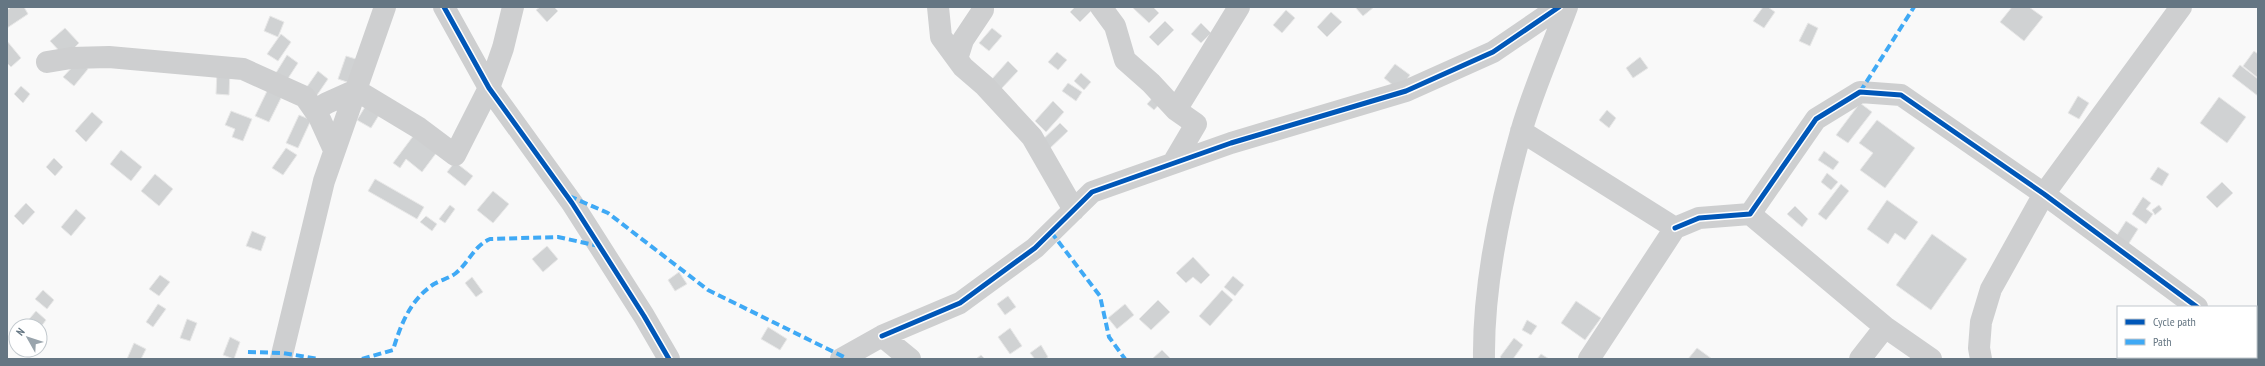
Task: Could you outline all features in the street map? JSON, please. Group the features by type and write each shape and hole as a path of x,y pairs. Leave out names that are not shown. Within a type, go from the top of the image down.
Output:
{"street":[{"path":"281,359 324,181 385,7"},
{"path":"444,7 490,88 572,203 644,316 669,359"},
{"path":"356,90 419,128 455,155 490,88 503,48 513,7"},
{"path":"938,7 941,37 957,59 1032,138 1074,210"},
{"path":"957,59 963,40 983,10 983,7"},
{"path":"1100,7 1115,26 1125,60 1151,83 1176,110 1196,124 1173,163"},
{"path":"1176,110 1239,7"},
{"path":"841,359 882,336 960,303 1035,248 1092,192 1231,143 1406,91 1493,52 1559,7"},
{"path":"1484,359 1484,339 1496,231 1521,131 1567,7"},
{"path":"1981,359 1979,348 1981,322 1991,289 2044,194 2181,7"},
{"path":"47,62 71,58 109,58 243,69 306,97 315,110 334,150"},
{"path":"315,110 356,90"},
{"path":"1750,214 1816,119 1860,92 1901,95 2044,194 2196,306"},
{"path":"1521,131 1675,228"},
{"path":"1589,359 1675,228 1699,218 1750,214 1885,327 1931,359"},
{"path":"1860,359 1885,327"},
{"path":"882,336 910,359"}],"building":[{"path":"11,7 24,7 28,14 7,28 7,10"},
{"path":"540,7 554,7 558,11 547,22 536,10"},
{"path":"1075,7 1092,7 1093,9 1080,22 1070,12"},
{"path":"1132,7 1153,7 1159,13 1149,23"},
{"path":"1355,7 1374,7 1363,16"},
{"path":"1763,7 1768,7 1775,12 1764,28 1753,21"},
{"path":"2012,7 2029,7 2043,17 2024,41 2000,22"},
{"path":"1286,10 1295,18 1282,33 1273,25"},
{"path":"1331,12 1342,22 1327,37 1317,27"},
{"path":"270,16 284,22 278,37 264,31"},
{"path":"1165,21 1174,30 1158,46 1149,37"},
{"path":"1201,23 1211,33 1201,43 1191,34"},
{"path":"1808,23 1818,28 1810,46 1799,41"},
{"path":"65,28 79,43 65,57 50,41"},
{"path":"992,28 1002,36 989,51 979,43"},
{"path":"281,34 291,42 278,61 267,54"},
{"path":"7,41 21,58 11,67 7,63"},
{"path":"2254,51 2258,54 2258,78 2243,66"},
{"path":"1057,52 1067,60 1058,70 1048,62"},
{"path":"287,55 298,63 285,83 274,76"},
{"path":"346,56 359,60 350,83 338,79"},
{"path":"1640,57 1648,68 1633,78 1626,68"},
{"path":"78,61 88,69 74,86 63,77"},
{"path":"1008,61 1018,71 1001,89 991,80"},
{"path":"1395,64 1410,75 1399,90 1384,78"},
{"path":"2240,65 2258,79 2258,96 2232,76"},
{"path":"217,71 230,71 229,95 216,94"},
{"path":"318,71 328,79 315,98 304,91"},
{"path":"1081,73 1091,82 1084,90 1074,81"},
{"path":"1068,83 1082,92 1076,101 1062,91"},
{"path":"270,85 284,92 269,122 255,116"},
{"path":"21,86 30,94 23,103 14,94"},
{"path":"1155,95 1162,101 1154,110 1147,104"},
{"path":"2078,96 2089,103 2079,119 2068,113"},
{"path":"2219,97 2246,117 2227,143 2200,123"},
{"path":"1053,101 1064,112 1046,132 1035,121"},
{"path":"1860,103 1872,112 1848,143 1836,135"},
{"path":"365,107 379,115 371,128 357,120"},
{"path":"1607,110 1616,118 1609,128 1599,120"},
{"path":"231,111 252,119 243,141 232,137 235,129 225,125"},
{"path":"92,112 103,122 86,142 75,131"},
{"path":"299,115 311,120 298,148 286,143"},
{"path":"1877,120 1915,148 1885,188 1860,170 1873,153 1859,143"},
{"path":"1060,123 1068,131 1047,151 1039,143"},
{"path":"414,135 437,152 422,172 406,159 400,168 393,163"},
{"path":"286,148 297,155 283,175 272,168"},
{"path":"121,150 142,167 131,181 110,164"},
{"path":"1824,151 1839,162 1833,170 1818,160"},
{"path":"54,158 63,167 55,176 46,167"},
{"path":"455,162 473,176 465,186 447,172"},
{"path":"2158,167 2169,174 2162,186 2150,179"},
{"path":"1827,173 1838,182 1831,190 1821,182"},
{"path":"155,174 173,189 159,206 141,191"},
{"path":"375,179 424,207 417,219 368,191"},
{"path":"2222,182 2233,193 2217,208 2206,197"},
{"path":"1841,184 1849,191 1826,220 1818,214"},
{"path":"493,191 509,204 493,223 477,210"},
{"path":"2143,197 2151,203 2146,209 2153,214 2146,224 2132,214"},
{"path":"1887,200 1918,222 1905,240 1895,233 1888,244 1867,229"},
{"path":"26,203 35,212 23,225 14,216"},
{"path":"450,205 455,209 445,223 439,219"},
{"path":"2159,205 2162,209 2155,215 2152,210"},
{"path":"1795,206 1808,219 1802,227 1787,214"},
{"path":"76,209 86,218 71,236 61,227"},
{"path":"426,216 437,224 432,231 420,222"},
{"path":"2126,221 2138,229 2124,251 2112,243"},
{"path":"252,231 266,237 261,251 246,246"},
{"path":"1932,234 1967,259 1931,310 1896,285"},
{"path":"547,246 558,259 543,272 532,259"},
{"path":"1193,257 1210,275 1201,284 1193,277 1186,283 1176,273"},
{"path":"679,272 687,284 675,291 668,280"},
{"path":"160,275 170,282 159,296 149,289"},
{"path":"1233,276 1244,285 1235,296 1224,287"},
{"path":"472,277 483,292 476,297 465,283"},
{"path":"43,290 54,300 47,309 35,299"},
{"path":"1222,290 1233,300 1210,326 1199,316"},
{"path":"1008,296 1016,307 1005,315 997,304"},
{"path":"1158,300 1170,312 1151,330 1139,319"},
{"path":"1576,301 1601,318 1585,340 1561,323"},
{"path":"158,304 166,309 153,327 146,322"},
{"path":"1125,304 1134,315 1117,329 1108,318"},
{"path":"36,311 44,318 30,318"},
{"path":"187,319 197,323 190,341 180,338"},
{"path":"1527,320 1537,326 1531,335 1522,330"},
{"path":"768,327 787,339 780,350 761,339"},
{"path":"1010,328 1022,346 1010,354 998,337"},
{"path":"230,337 240,342 234,359 223,355"},
{"path":"1514,338 1523,345 1513,359 1502,359 1500,357"},
{"path":"134,343 146,349 141,359 127,359"},
{"path":"1041,345 1048,357 1045,359 1035,359 1030,353"},
{"path":"1697,348 1712,359 1688,359"},
{"path":"1162,350 1171,359 1152,359"},
{"path":"1541,354 1549,359 1537,359"},
{"path":"981,355 985,359 976,359"},
{"path":"2117,358 2140,358 2139,359 2116,359"}],"marked path":[{"path":"1860,92 1914,7"},
{"path":"569,196 608,213 708,290 844,357"},
{"path":"1051,232 1100,296 1109,337 1125,359"},
{"path":"362,359 393,350 403,322 419,297 434,284 451,276 461,269 476,250 484,242 490,239 558,237 599,246"},
{"path":"248,352 283,353 319,359"}],"cycle path":[{"path":"444,7 489,88 572,203 644,316 669,359"},
{"path":"882,336 960,303 1035,248 1092,192 1231,143 1406,91 1493,52 1559,7"},
{"path":"1675,228 1699,218 1750,214 1816,119 1860,92 1901,95 2044,194 2196,306"}]}
